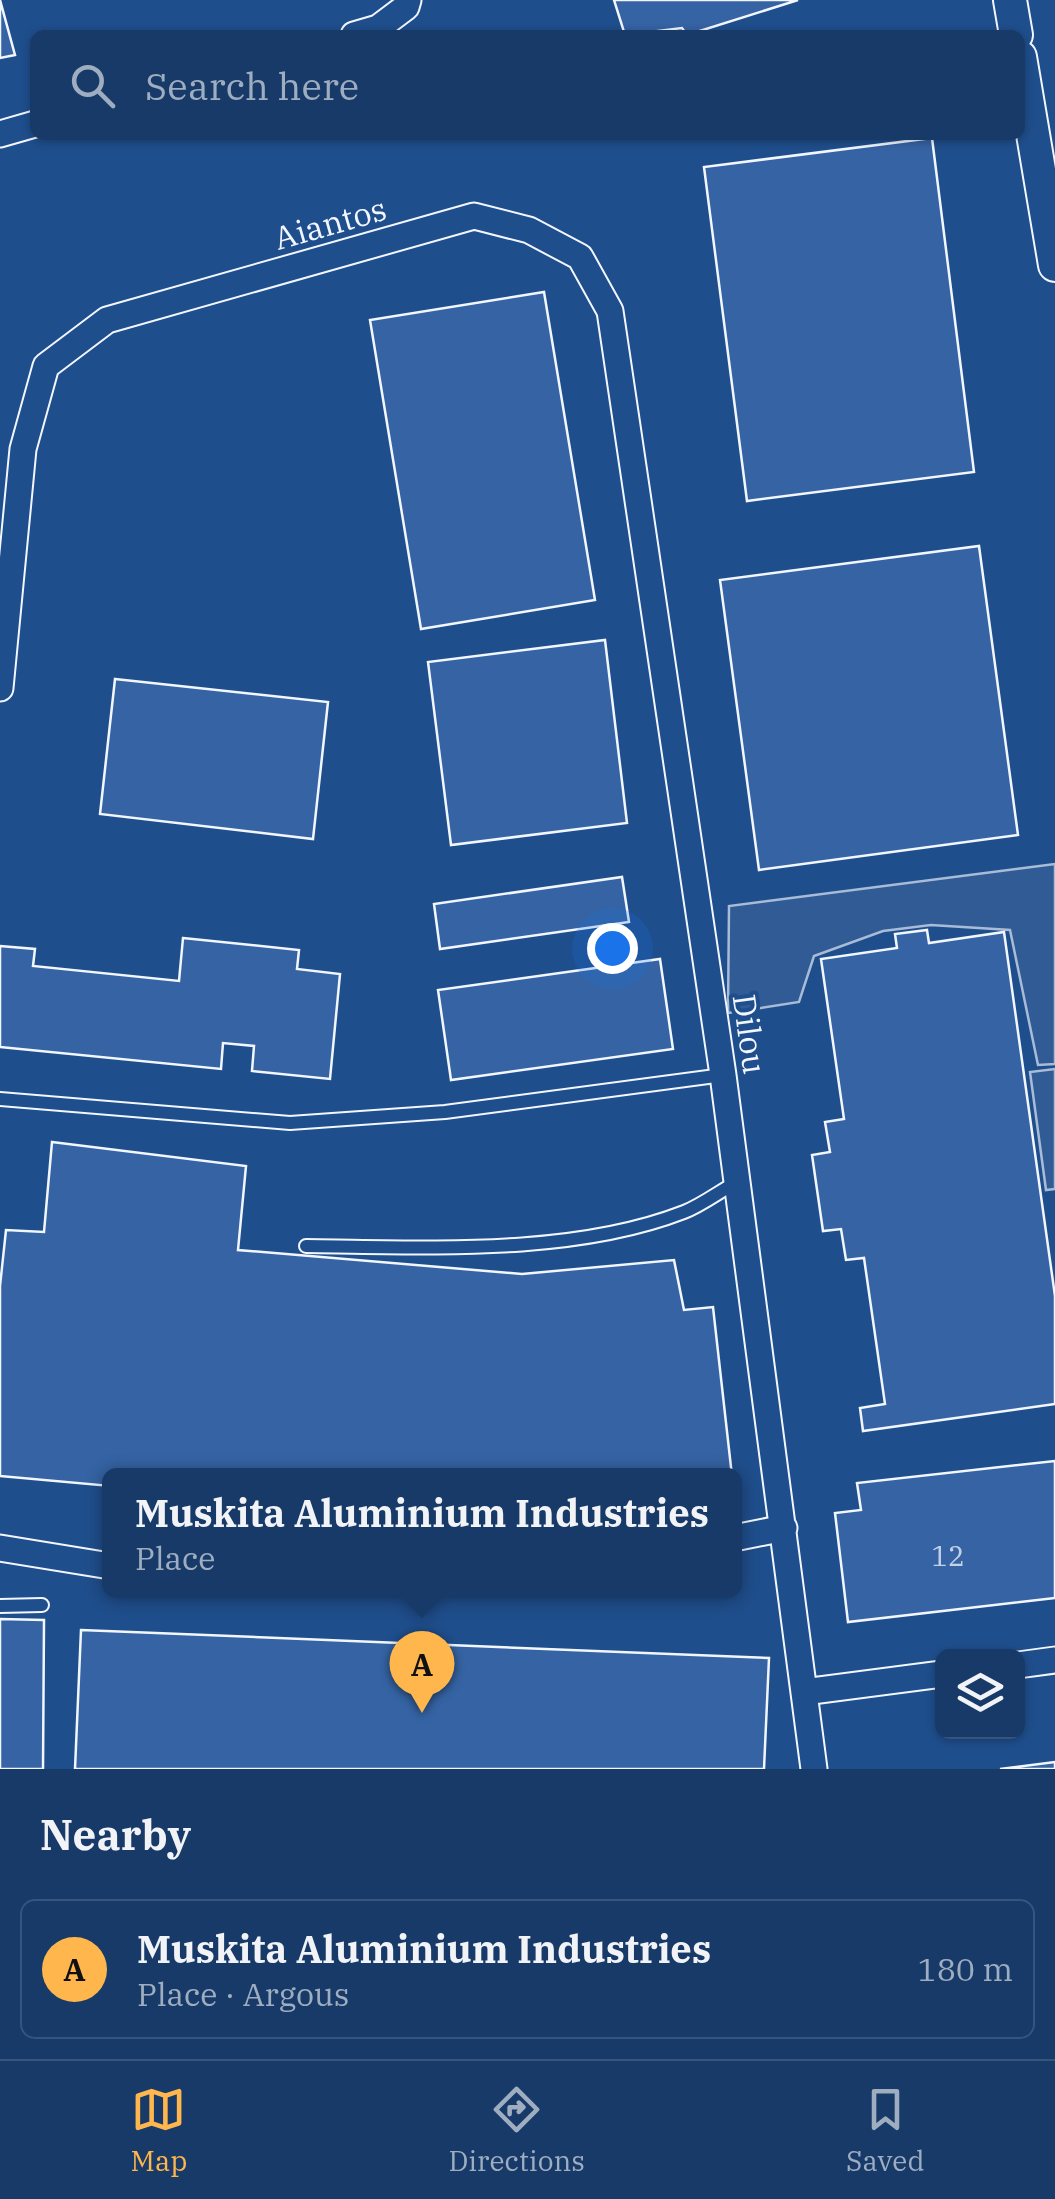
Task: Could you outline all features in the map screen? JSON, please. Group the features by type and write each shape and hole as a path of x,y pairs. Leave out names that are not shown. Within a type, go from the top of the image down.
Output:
{"street":[{"path":"371,30 406,7 408,0"},
{"path":"1010,0 1015,30"},
{"path":"1025,73 1044,128 1055,266"},
{"path":"0,134 30,125"},
{"name":"Aiantos","path":"0,688 23,449 46,366 107,320 474,216 529,230 580,257 610,311"},
{"name":"Dilou","path":"610,311 724,1076 814,1769"},
{"path":"742,1536 784,1528"},
{"path":"0,1548 102,1565"},
{"path":"1025,1664 1055,1660"},
{"path":"804,1692 935,1675"}],"lane":[{"path":"0,1099 290,1123 444,1112 724,1076"},
{"path":"306,1246 485,1247 593,1234 684,1212 738,1181"},
{"path":"0,1606 42,1605"}],"shaded area":[{"path":"1055,864 1055,1064 1038,1065 1010,930 931,925 883,931 814,956 799,1002 728,1013 729,906"},
{"path":"1055,1069 1055,1189 1046,1190 1030,1072"}],"building":[{"path":"0,0 15,55 0,58"},
{"path":"614,0 798,0 703,30 623,30"},
{"path":"932,140 974,472 747,501 704,167"},
{"path":"544,292 595,600 421,629 370,320"},
{"path":"979,546 1018,835 759,870 720,580"},
{"path":"605,640 627,823 451,845 428,662"},
{"path":"115,679 328,702 313,839 100,814"},
{"path":"622,877 629,922 440,949 434,904"},
{"path":"927,930 929,943 1004,932 1055,1296 1055,1404 863,1431 860,1408 885,1404 864,1258 846,1260 841,1229 823,1231 812,1155 830,1152 825,1122 844,1119 821,959 897,948 895,934"},
{"path":"183,938 299,950 297,969 340,974 330,1079 252,1071 254,1046 223,1043 221,1069 0,1047 0,946 35,949 33,966 179,981"},
{"path":"660,959 673,1049 451,1080 438,990"},
{"path":"52,1142 246,1166 238,1250 522,1274 674,1260 684,1310 713,1307 731,1468 102,1468 102,1485 0,1476 0,1286 6,1230 44,1232"},
{"path":"1055,1461 1055,1598 848,1622 835,1513 861,1510 857,1483"},
{"path":"0,1619 44,1620 43,1769 0,1769"},
{"path":"81,1630 769,1658 764,1769 75,1769"},
{"path":"1055,1762 1055,1769 1000,1769"}],"place":[{"name":"Muskita Aluminium Industries","path":"422,1713"}]}
